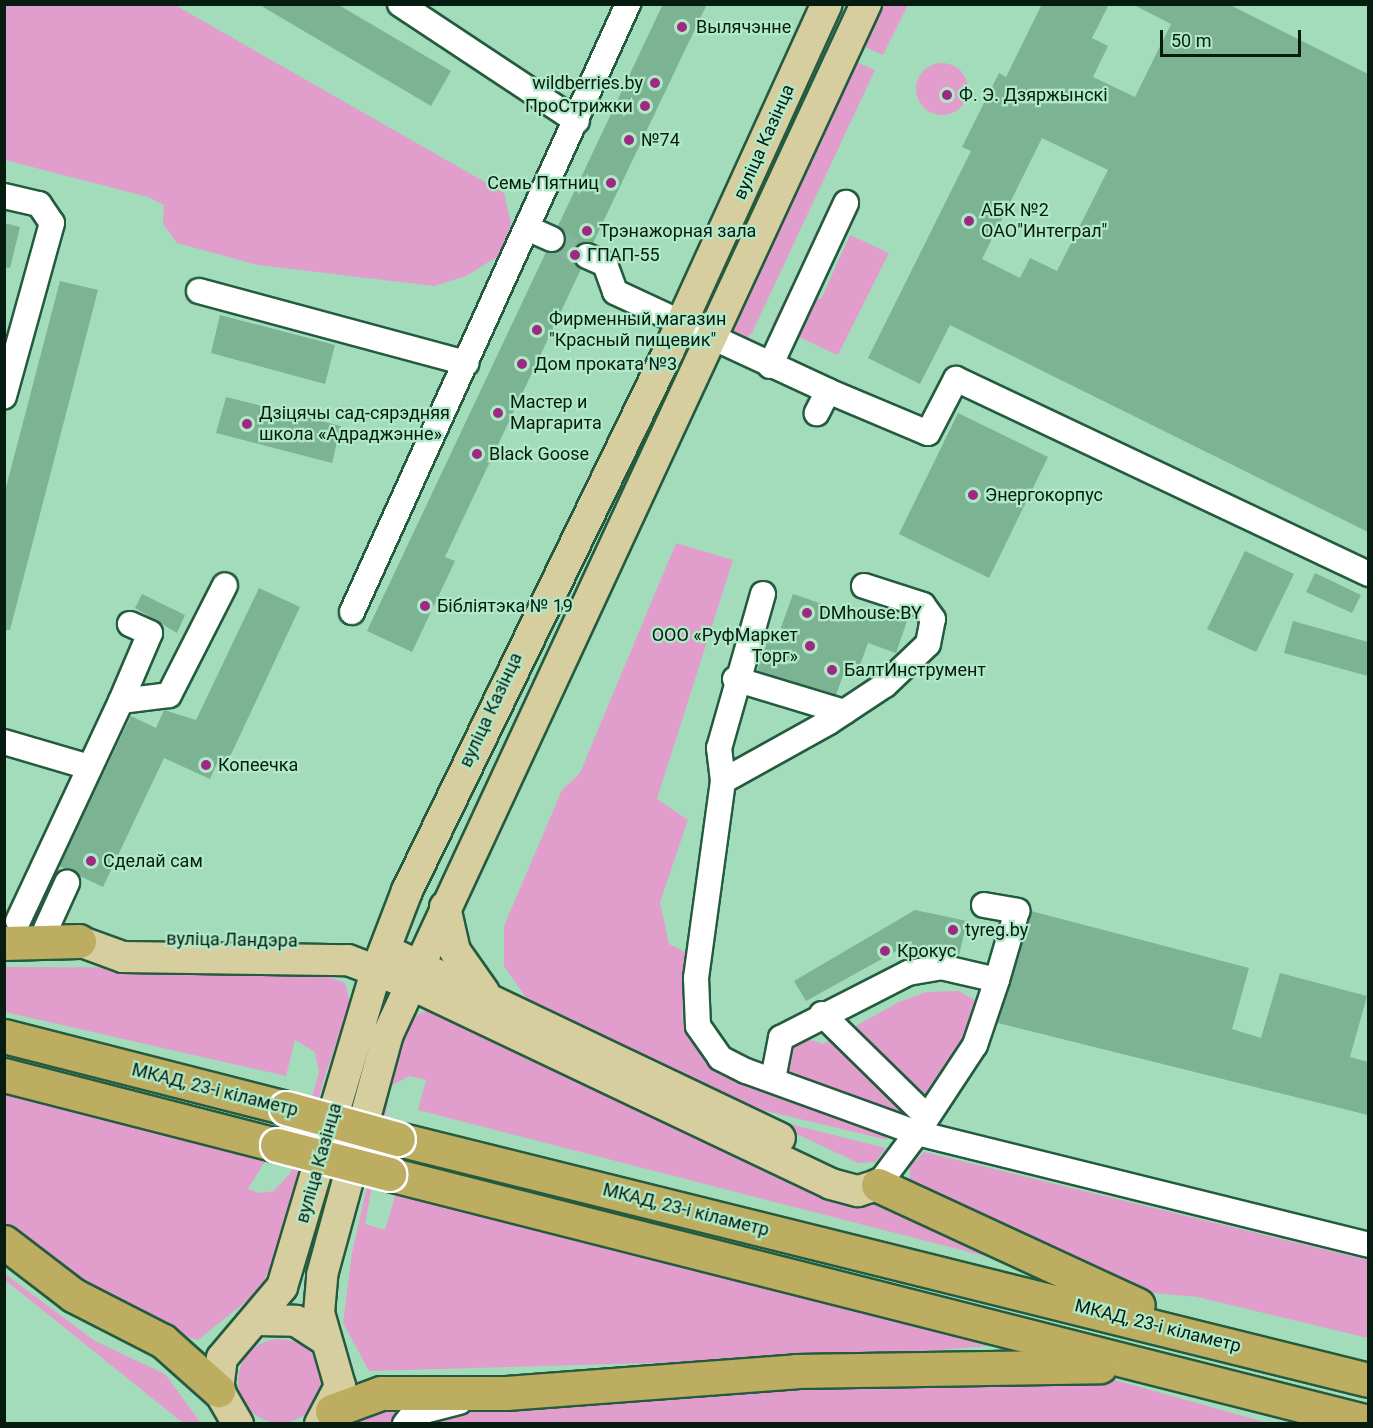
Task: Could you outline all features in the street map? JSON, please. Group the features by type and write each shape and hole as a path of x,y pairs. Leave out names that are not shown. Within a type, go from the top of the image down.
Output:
{"highway":[{"path":"9,927 80,941"},
{"name":"МКАД, 23-і кіламетр","path":"4,1036 398,1138 1368,1380"},
{"name":"МКАД, 23-і кіламетр","path":"4,1075 1368,1422"},
{"path":"878,1185 1231,1344"},
{"path":"4,1242 74,1295 163,1341 218,1390"},
{"path":"327,1419 381,1393 506,1393 796,1371 989,1365 1180,1373"}],"main road":[{"name":"вуліца Казінца","path":"218,1390 226,1350 272,1305 288,1270 380,960 476,739 681,324 827,4"},
{"name":"вуліца Казінца","path":"327,1419 339,1369 324,1339 319,1295 327,1251 376,1068 412,973 446,907 866,4"},
{"path":"446,907 455,951 490,997"},
{"name":"вуліца Ландэра","path":"80,941 341,942 412,973"},
{"path":"412,973 490,997 878,1185"},
{"path":"412,973 831,1184 858,1191 878,1185"},
{"path":"257,1320 296,1322 324,1339"},
{"path":"218,1390 238,1424"}],"street":[{"path":"352,612 577,121 628,4"},
{"path":"409,7 577,121"},
{"path":"814,34 845,49"},
{"path":"4,196 39,204 52,223 4,396"},
{"path":"770,366 846,202"},
{"path":"527,228 552,239"},
{"path":"587,256 605,264 615,292 770,366 928,433 957,379 1368,574"},
{"path":"199,291 466,363"},
{"path":"817,413 828,391"},
{"path":"121,701 169,695 225,585"},
{"path":"723,781 844,712 920,654 933,619 923,605 864,586"},
{"path":"763,594 735,679 719,748 723,781 696,978 698,1026 720,1058 773,1079 922,1125 1368,1245"},
{"path":"9,927 121,701 150,633 130,624"},
{"path":"735,679 844,712"},
{"path":"4,742 89,767"},
{"path":"46,929 67,883"},
{"path":"878,1185 922,1125 975,1045 1017,911 984,905"},
{"name":"вуліца Ландэра","path":"9,927 46,929 80,941"},
{"path":"773,1079 781,1038 822,1014 925,968 997,980"},
{"path":"822,1014 922,1125"},
{"path":"405,1424 423,1411 506,1393"}],"shaded area":[{"path":"4,5 175,5 504,193 511,223 505,252 466,276 434,286 258,265 177,243 163,224 164,205 148,197 5,160"},
{"path":"883,5 908,5 883,55 863,46"},
{"path":"856,62 875,70 752,333 739,344 724,337"},
{"path":"937,63 947,63 957,67 964,74 968,89 964,104 957,111 947,115 937,115 927,111 920,104 916,94 916,84 920,74 927,67"},
{"path":"850,235 889,253 838,355 772,325 791,286 821,299"},
{"path":"676,543 733,560 657,799 688,820 660,902 669,944 687,953 682,1018 688,1036 712,1068 735,1082 876,1127 888,1140 749,1107 529,1002 504,966 504,926 562,790 580,773"},
{"path":"5,967 306,968 345,983 350,1002 322,1085 288,1233 258,1292 198,1340 163,1330 86,1285 5,1224 5,1087 270,1153 248,1189 260,1193 274,1191 291,1172 319,1072 315,1052 295,1040 286,1076 5,1012"},
{"path":"959,991 978,1002 961,1051 915,1112 904,1114 789,1074 790,1046 804,1038 823,1044 899,1002 926,992"},
{"path":"426,1011 444,1011 873,1197 1004,1261 418,1110 426,1080 409,1076 391,1086 365,1224 385,1230 396,1193 702,1273 1010,1344 856,1357 369,1371 343,1323 352,1253 401,1035 412,1017"},
{"path":"761,1117 886,1148 875,1162 858,1163"},
{"path":"924,1152 1368,1260 1368,1338 1197,1297 1141,1292 910,1186 910,1166"},
{"path":"4,1273 95,1341 165,1374 201,1423 183,1423 5,1280"},
{"path":"280,1339 303,1346 315,1358 322,1381 315,1404 303,1416 280,1423 257,1416 245,1404 238,1381 245,1358 257,1346"},
{"path":"997,1374 1104,1377 1268,1423 422,1424 482,1409"},
{"path":"420,1397 390,1423 350,1424 360,1412"}],"building":[{"path":"258,4 337,4 451,71 431,106"},
{"path":"663,4 707,4 593,243 574,250 581,269 445,557 455,561 412,652 367,631 546,252 565,245 558,226"},
{"path":"1042,4 1109,4 1092,38 1108,46 1093,77 1135,97 1171,24 1132,4 1228,4 1368,74 1368,532 950,325 920,384 868,358 971,151 962,147 999,73 1006,77","holes":["1042,138 1108,170 1057,271 1030,258 1020,278 982,259"]},
{"path":"4,223 20,227 10,268 4,267"},
{"path":"60,281 98,290 10,630 4,630 4,495"},
{"path":"220,315 335,345 325,384 211,353"},
{"path":"226,397 341,426 332,463 216,433"},
{"name":"Энергокорпус","path":"958,413 1048,457 989,578 899,534"},
{"path":"1245,551 1294,574 1256,652 1207,629"},
{"path":"1315,573 1361,595 1352,613 1306,592"},
{"path":"259,588 300,607 228,761 220,757 210,779 164,758 103,887 59,866 131,716 156,728 164,710 196,720"},
{"path":"142,594 185,615 177,633 135,608"},
{"path":"793,594 872,621 875,611 907,621 896,653 868,643 860,665 848,661 836,695 757,671 770,633 778,636"},
{"path":"1293,621 1368,642 1368,676 1284,653"},
{"path":"915,910 967,921 959,955 922,947 913,953 907,945 806,1001 794,981"},
{"path":"1031,911 1249,968 1232,1029 1261,1038 1280,973 1367,996 1350,1057 1368,1062 1368,1115 998,1023"}],"tunnel":[{"path":"552,239 587,256"}],"place":[{"name":"Вылячэнне","path":"682,27"},
{"name":"wildberries.by","path":"655,83"},
{"name":"Ф. Э. Дзяржынскі","path":"947,95"},
{"name":"ПроСтрижки","path":"645,106"},
{"name":"№74","path":"629,140"},
{"name":"Семь Пятниц","path":"611,183"},
{"name":"АБК №2 ОАО\"Интеграл\"","path":"969,221"},
{"name":"Трэнажорная зала","path":"587,231"},
{"name":"ГПАП-55","path":"575,255"},
{"name":"Фирменный магазин \"Красный пищевик\"","path":"537,330"},
{"name":"Дом проката №3","path":"522,364"},
{"name":"Мастер и Маргарита","path":"498,413"},
{"name":"Дзіцячы сад-сярэдняя школа «Адраджэнне»","path":"247,424"},
{"name":"Black Goose","path":"477,454"},
{"name":"Энергокорпус","path":"973,495"},
{"name":"Бібліятэка № 19","path":"425,606"},
{"name":"DMhouse.BY","path":"807,613"},
{"name":"ООО «РуфМаркет Торг»","path":"810,646"},
{"name":"БалтИнструмент","path":"832,670"},
{"name":"Копеечка","path":"206,765"},
{"name":"Сделай сам","path":"91,861"},
{"name":"tyreg.by","path":"953,930"},
{"name":"Крокус","path":"885,951"}]}
